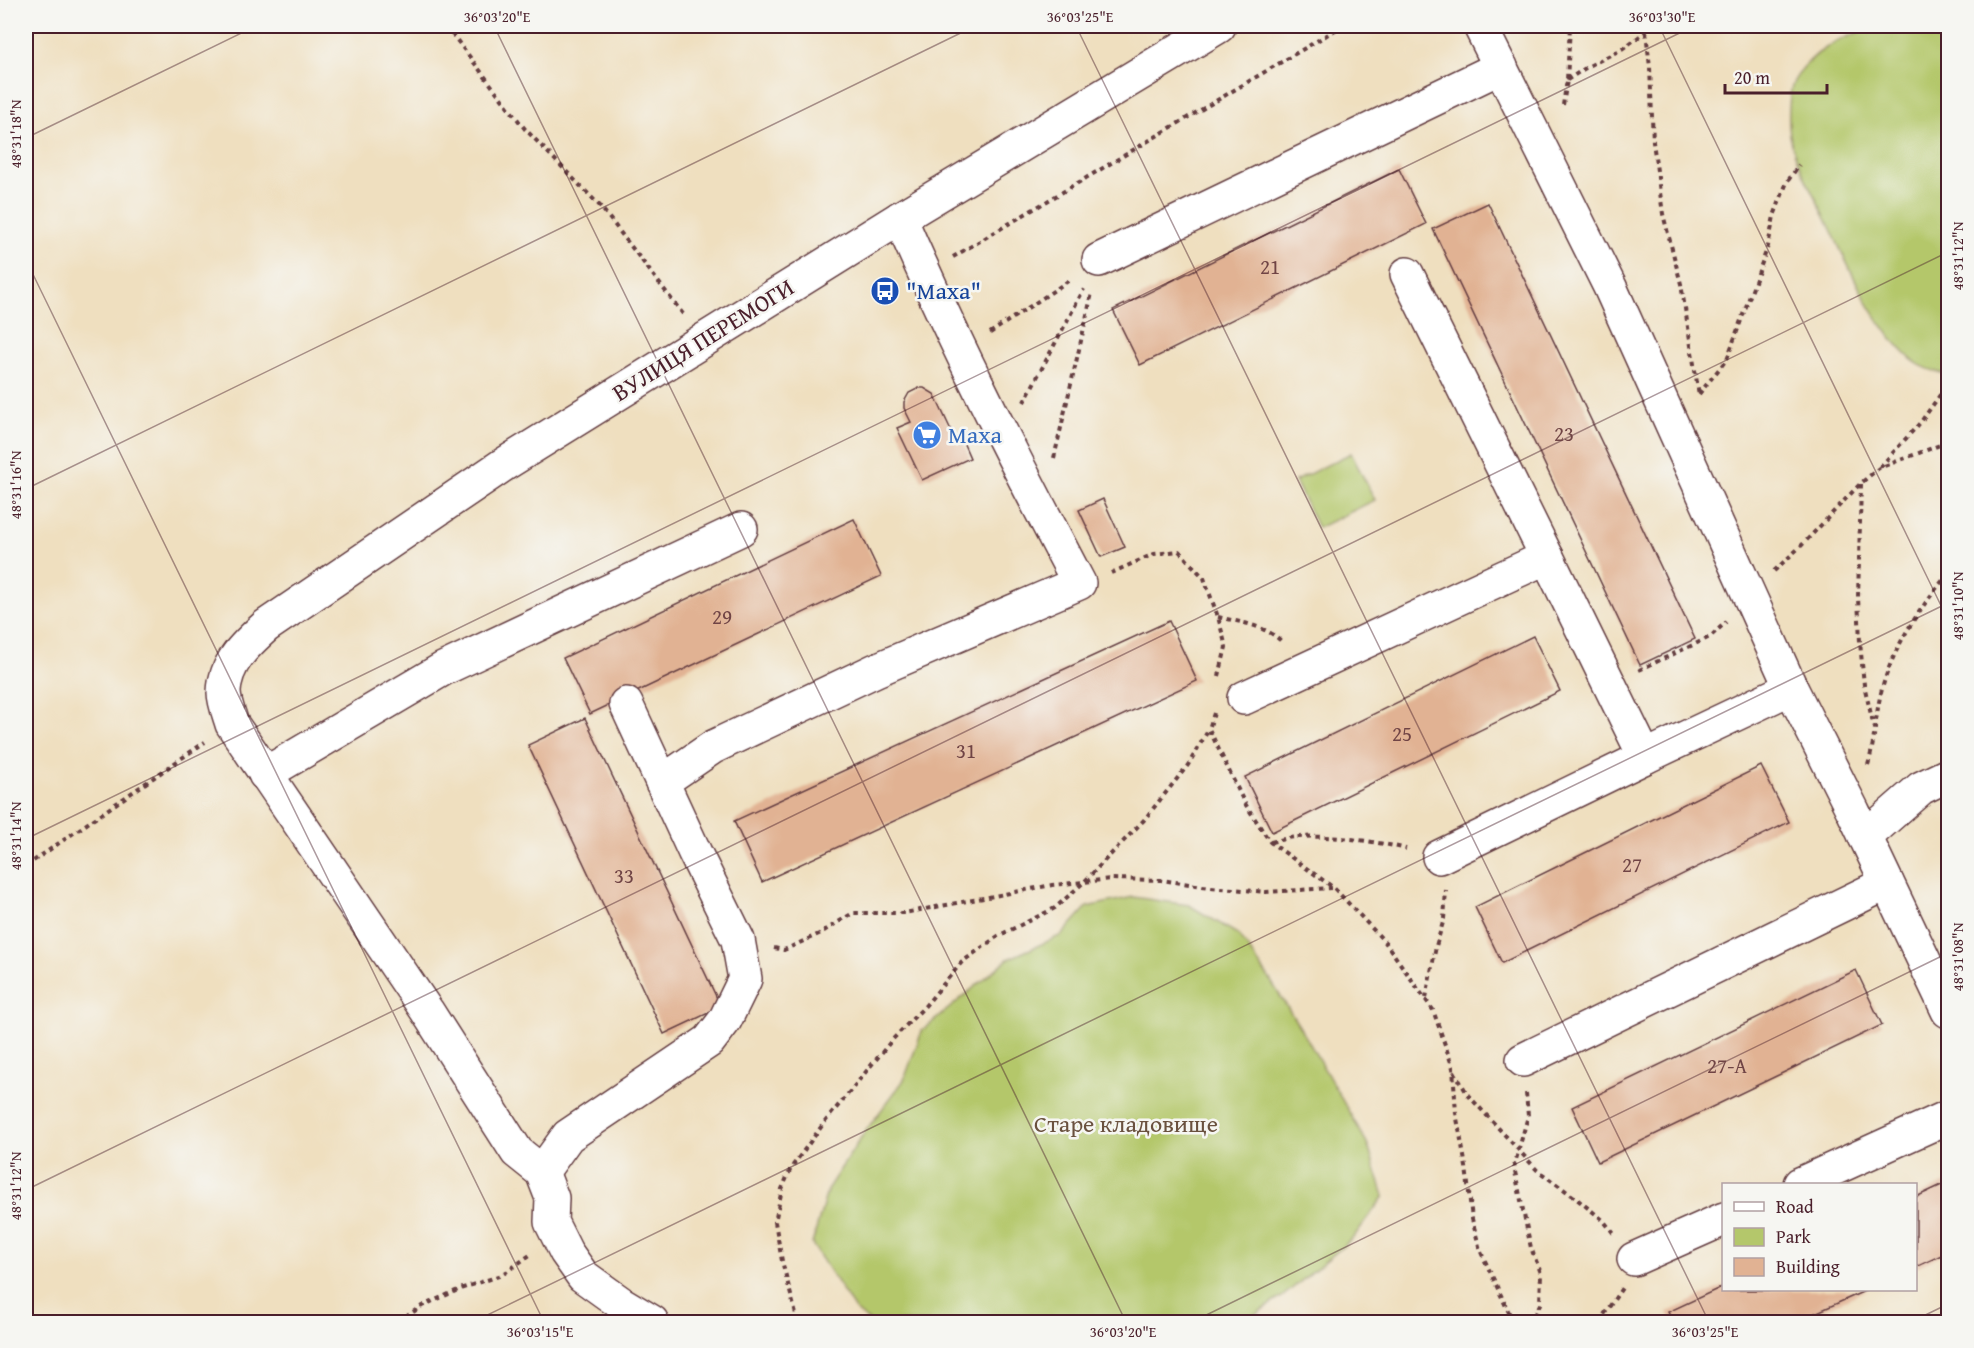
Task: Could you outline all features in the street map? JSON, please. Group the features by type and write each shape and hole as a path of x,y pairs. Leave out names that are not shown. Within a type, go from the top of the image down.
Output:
{"street":[{"name":"ВУЛИЦЯ ПЕРЕМОГИ","path":"228,708 229,668 243,647 266,626 503,465 900,218 1219,26"},
{"path":"1480,26 1610,287 1791,688 1948,1011"},
{"path":"1100,260 1501,67"},
{"path":"662,782 713,747 876,670 1079,583 1004,440 924,274 900,218"},
{"path":"1407,274 1645,757"},
{"path":"265,774 443,669 741,529"},
{"path":"1226,693 1305,668 1547,557"},
{"path":"1439,857 1791,688"},
{"path":"542,1172 568,1136 709,1041 725,1020 745,979 738,940 695,854 626,704"},
{"path":"228,708 265,774 427,1011 517,1152 542,1172 552,1198 552,1222 566,1252 583,1276 652,1323"},
{"path":"1859,824 1948,775"},
{"path":"1523,1060 1887,883"},
{"path":"1804,1183 1948,1118"},
{"path":"1634,1260 1722,1220"}],"path":[{"path":"446,26 525,129 600,206 703,340"},
{"path":"924,274 1342,26"},
{"path":"1563,105 1570,26"},
{"path":"1567,80 1622,49 1654,26"},
{"path":"1646,32 1653,142 1663,214 1681,284 1698,395 1727,359 1746,313 1768,246 1774,216 1787,182 1799,165"},
{"path":"961,352 1100,260"},
{"path":"1004,440 1100,260"},
{"path":"1042,513 1100,260"},
{"path":"1610,684 1710,637 1751,598 1762,582 1801,546 1861,483 1880,468 1948,389"},
{"path":"1880,468 1948,442"},
{"path":"1861,483 1858,597 1860,642 1864,685 1874,728"},
{"path":"798,1323 782,1261 776,1222 782,1189 791,1168 824,1123 892,1040 925,1006 962,962 998,936 1055,908 1084,882 1144,820 1188,765 1226,693 1226,647 1218,617 1204,578 1179,551 1154,554 1117,571 1079,583"},
{"path":"1859,824 1881,691 1908,628 1948,574"},
{"path":"1218,617 1251,625 1276,635 1305,668"},
{"path":"26,866 228,708"},
{"path":"1209,729 1244,801 1270,842 1334,888 1385,942 1425,998 1433,1010 1453,1068 1468,1095 1537,1170 1603,1220 1634,1260 1628,1279 1599,1323"},
{"path":"1270,842 1298,837 1348,840 1390,844 1439,857 1446,889 1444,919 1425,998"},
{"path":"738,940 784,950 819,934 853,913 904,913 1052,885 1110,879 1161,880 1266,892 1334,888"},
{"path":"1511,1317 1530,1323 1540,1304 1540,1273 1531,1248 1514,1167 1528,1116 1523,1060"},
{"path":"1453,1068 1456,1113 1466,1167 1472,1219 1480,1250 1511,1317 1516,1323"},
{"path":"398,1323 422,1306 460,1289 502,1275 547,1242 566,1252"}],"green space":[{"path":"1875,26 1914,28 1930,34 1948,46 1948,374 1915,362 1883,328 1861,292 1804,176 1792,146 1789,116 1791,93 1794,81 1801,70 1829,46"},
{"path":"1351,453 1375,500 1318,528 1295,481"},
{"name":"Старе кладовище","path":"1133,897 1189,905 1239,935 1307,1039 1367,1143 1384,1196 1353,1238 1282,1297 1243,1322 870,1322 855,1310 812,1244 828,1188 864,1133 904,1080 922,1031 1008,959 1062,935 1087,907"}],"building":[{"path":"1399,169 1426,224 1140,365 1113,310"},
{"path":"1488,203 1695,639 1640,665 1433,229"},
{"name":"Маха","path":"924,388 934,394 958,445 963,442 970,458 922,480 897,428 911,422 904,408 904,402 909,393"},
{"path":"1103,499 1125,547 1101,557 1079,510"},
{"path":"854,519 881,576 590,714 563,658"},
{"path":"1169,621 1197,681 762,882 734,821"},
{"path":"1533,636 1560,691 1272,832 1245,777"},
{"path":"585,718 721,1007 664,1034 528,745"},
{"path":"1761,766 1789,822 1502,963 1475,907"},
{"path":"1856,970 1882,1025 1598,1162 1572,1107"},
{"path":"1948,1182 1948,1252 1917,1267 1917,1197"},
{"path":"1722,1287 1722,1291 1865,1291 1795,1322 1673,1322 1668,1312"}],"place":[{"name":"\"Маха\"","path":"885,291"},
{"name":"Маха","path":"927,435"}]}
